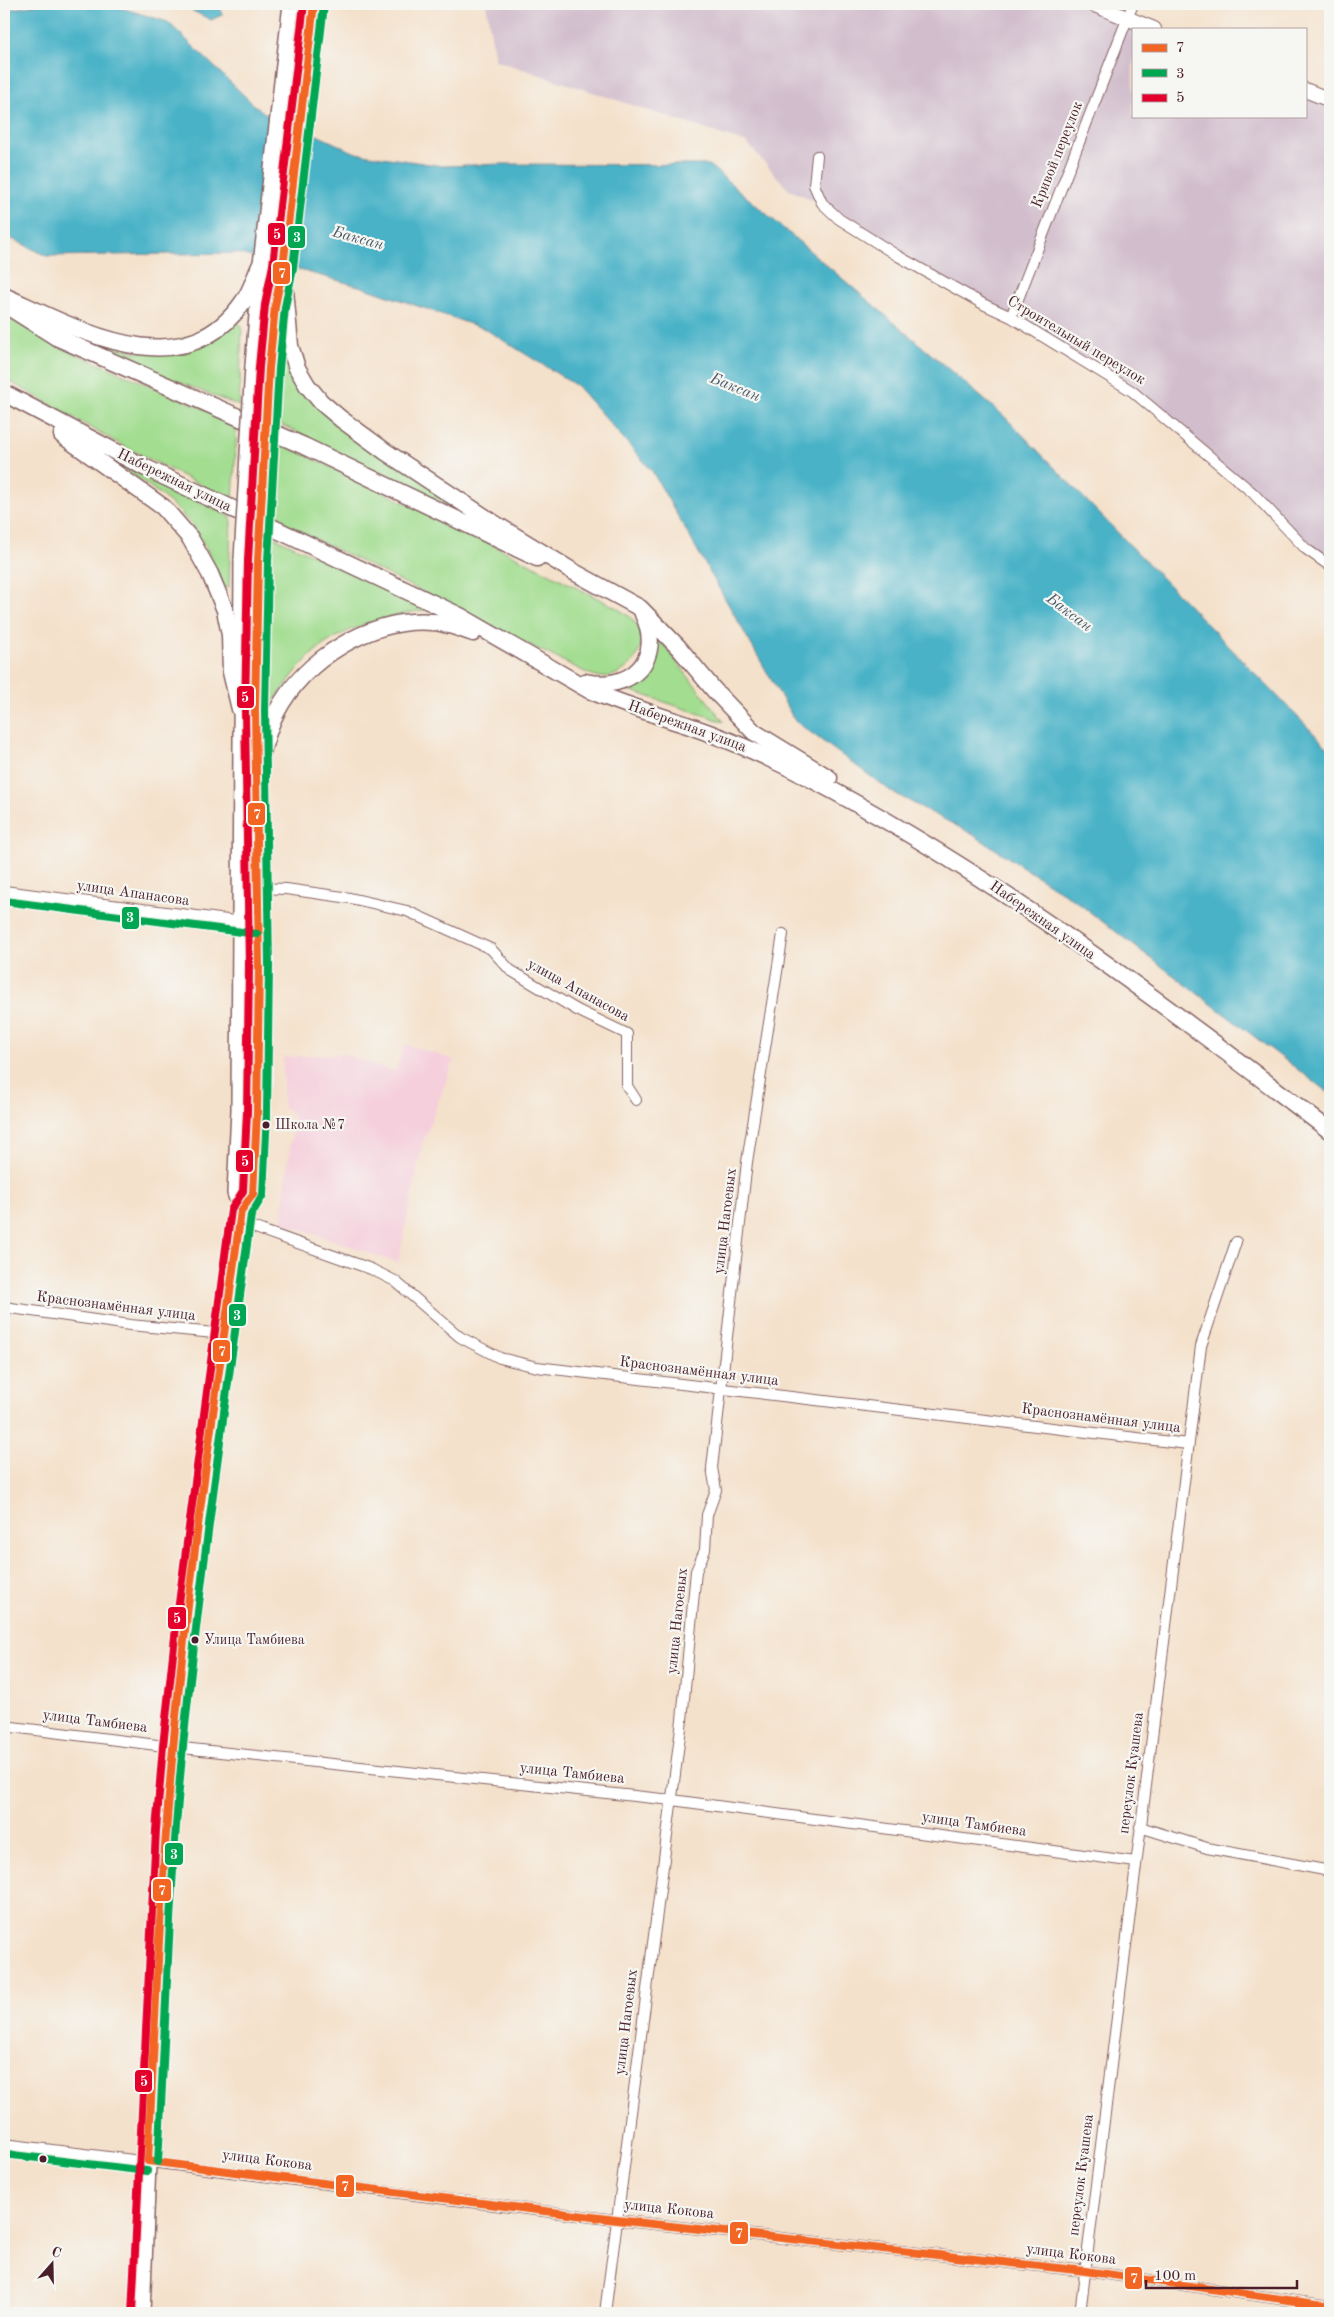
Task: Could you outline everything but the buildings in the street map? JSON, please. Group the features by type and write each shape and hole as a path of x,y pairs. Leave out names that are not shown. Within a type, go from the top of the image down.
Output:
{"main road":[{"path":"241,1217 235,1193 239,1110 242,559 261,264 291,4"},
{"path":"142,2313 148,2161 166,1830 173,1747 186,1619 241,1217 253,1194 257,1112 258,888 256,775 258,561 268,368 275,306 283,268 314,4"},
{"path":"4,296 60,322 116,342 154,348 175,347 210,334 231,318 245,301 261,264"},
{"path":"283,268 290,346 300,374 321,402 386,452 574,572 640,608 679,648 714,690 754,732 914,832 960,865"},
{"path":"4,304 56,337 304,446 524,553 574,572"},
{"name":"Набережная улица","path":"4,393 29,408 146,468 460,616 570,680 610,699 689,726 761,755 811,779 960,865 1013,900 1330,1131"},
{"path":"29,408 62,435 163,507 190,538 206,566 225,610 230,635 231,672 240,709"},
{"path":"570,680 598,684 619,683 640,670 646,659 650,635 640,608"},
{"path":"256,775 270,726 282,702 319,661 353,639 387,627 432,622 449,624 518,650"}],"street":[{"path":"1092,4 1152,28"},
{"name":"Кривой переулок","path":"1011,317 1133,4"},
{"path":"1306,90 1330,100"},
{"name":"Строительный переулок","path":"817,156 814,185 822,203 839,219 898,256 1011,317 1132,391 1253,492 1306,549 1330,566"},
{"name":"улица Апанасова","path":"258,888 286,889 350,898 407,911 491,949 510,970 577,1010 627,1034 627,1086 636,1100"},
{"name":"улица Апанасова","path":"4,891 258,924"},
{"name":"улица Нагоевых","path":"605,2313 672,1800 691,1644 696,1572 705,1550 707,1515 716,1490 712,1468 748,1162 783,934"},
{"name":"Краснознамённая улица","path":"241,1217 371,1268 395,1281 460,1337 500,1358 536,1367 1188,1444"},
{"name":"переулок Куашева","path":"1080,2313 1201,1346 1236,1242"},
{"name":"Краснознамённая улица","path":"4,1307 130,1325 225,1334"},
{"name":"улица Тамбиева","path":"4,1726 173,1747 672,1800 1136,1862"},
{"path":"1140,1827 1207,1848 1330,1871"},
{"name":"улица Кокова","path":"4,2144 616,2220 1085,2271 1330,2306"}],"shaded area":[{"path":"486,4 1092,4 1152,28 1132,28 1132,118 1306,118 1306,90 1330,100 1330,566 1253,493 1132,391 985,305 822,203 789,190 747,143 495,60"},
{"name":"Школа №7","path":"405,1044 454,1060 422,1145 398,1263 281,1222 294,1115 283,1107 283,1057 343,1054 395,1072"}],"green space":[{"path":"4,316 67,350 237,423 233,501 123,446 4,378"},
{"path":"235,321 242,326 239,406 129,362 53,327 139,353"},
{"path":"286,349 302,389 490,527 278,423 282,350"},
{"path":"276,441 481,539 617,608 631,618 639,629 641,639 636,658 621,672 611,676 601,677 592,675 273,518"},
{"path":"98,452 231,517 229,587 223,587 209,553 189,522 169,502 146,484"},
{"path":"271,536 431,609 384,618 339,636 308,658 274,701 266,698"},
{"path":"657,640 661,642 724,722 626,689 636,681"}],"water":[{"name":"Баксан","path":"42,4 108,4 168,22 255,106 273,119 319,136 356,153 442,166 504,164 709,165 1006,418 1330,750 1330,1094 1074,900 972,834 892,792 795,721 652,471 577,386 485,329 362,287 237,253 47,256 4,235 4,10"},
{"path":"179,4 220,4 222,15 211,20"}],"transit line":[{"name":"5","path":"132,2313 156,1830 163,1746 177,1618 231,1210 243,1191 247,1112 249,966 245,710 248,560 259,367 265,305 273,265 304,4"},
{"name":"7","path":"148,2161 168,1800 187,1614 241,1211 253,1194 257,1112 259,966 255,710 258,561 269,368 275,306 283,267 314,4"},
{"name":"3","path":"158,2162 174,1850 190,1680 251,1215 263,1195 267,1112 269,966 265,710 268,561 279,369 285,307 293,268 324,5"},
{"name":"3","path":"4,901 257,934"},
{"name":"3","path":"4,2154 147,2171"},
{"name":"7","path":"148,2161 616,2220 1085,2271 1330,2306"}],"place":[{"name":"Школа №7","path":"266,1125"},
{"name":"Улица Тамбиева","path":"195,1640"}]}
